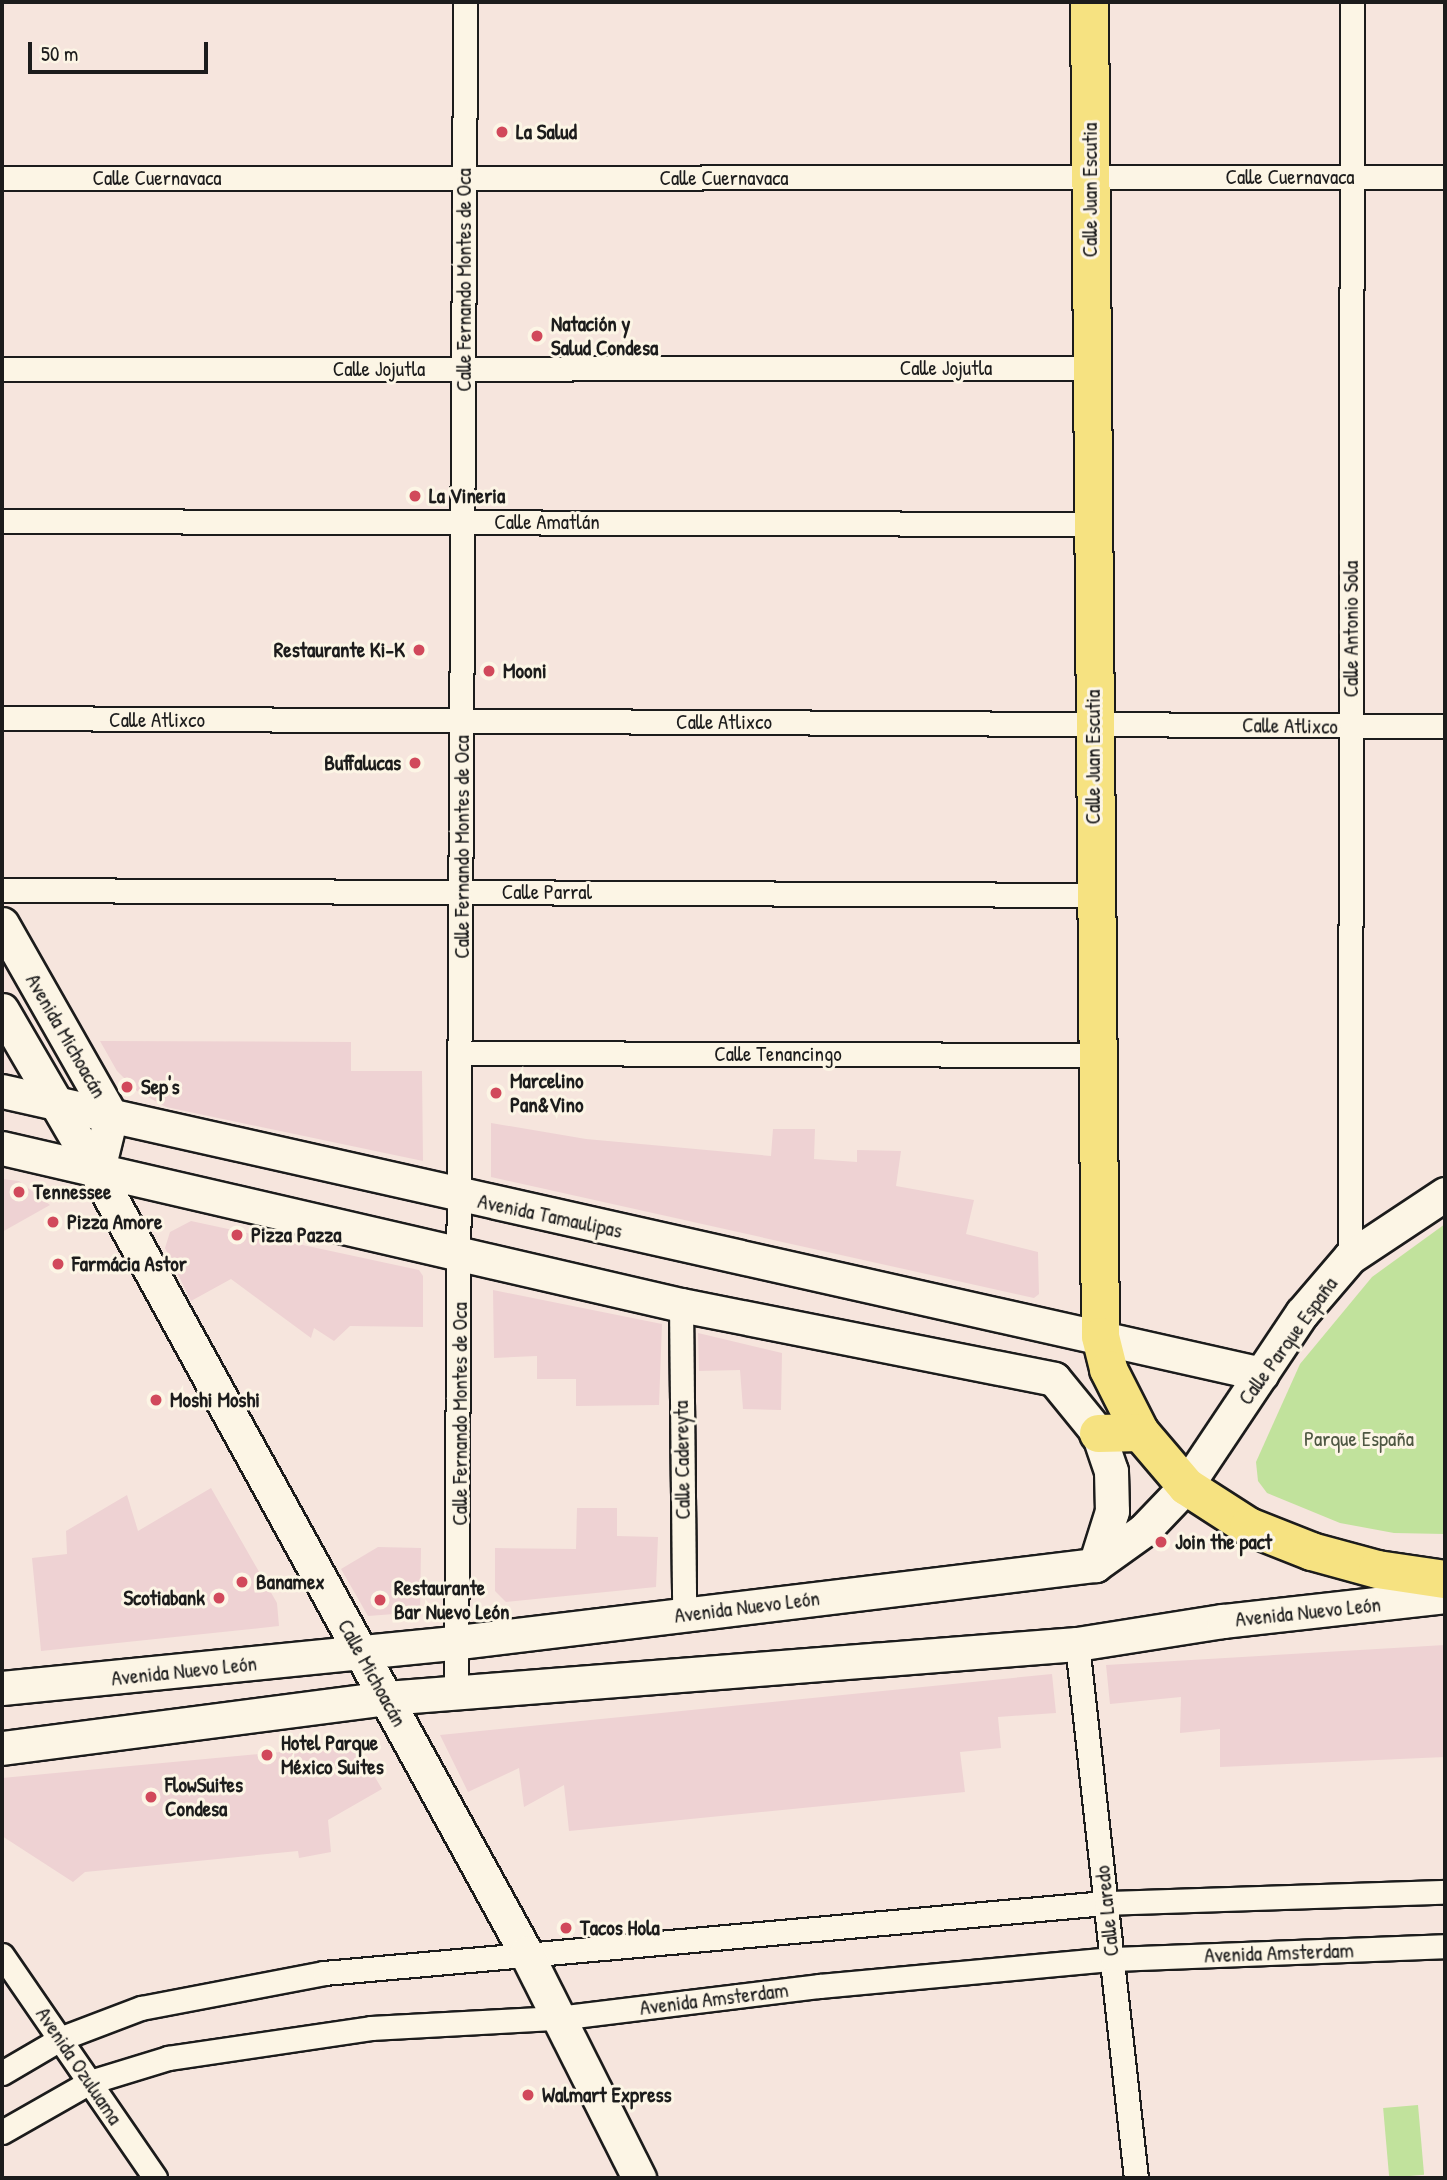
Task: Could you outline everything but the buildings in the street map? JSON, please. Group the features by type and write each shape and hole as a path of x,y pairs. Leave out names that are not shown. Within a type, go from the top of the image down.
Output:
{"main road":[{"name":"Calle Juan Escutia","path":"1089,2 1093,895 1100,1336 1108,1369 1140,1432 1186,1486"},
{"path":"1098,1433 1140,1432"},
{"name":"Avenida Nuevo León","path":"1186,1486 1248,1526 1311,1551 1377,1569 1445,1579"}],"street":[{"name":"Calle Fernando Montes de Oca","path":"456,1692 459,1642 465,2"},
{"name":"Calle Antonio Sola","path":"1350,1257 1352,2"},
{"name":"Calle Cuernavaca","path":"2,178 1445,177"},
{"name":"Calle Jojutla","path":"2,369 1091,368"},
{"name":"Calle Amatlán","path":"2,521 1092,524"},
{"name":"Calle Atlixco","path":"2,718 1445,726"},
{"name":"Calle Parral","path":"2,890 1093,895"},
{"name":"Avenida Michoacán","path":"2,924 111,1116 97,1173"},
{"name":"Avenida Michoacán","path":"2,1010 97,1173"},
{"name":"Calle Tenancingo","path":"461,1053 1096,1055"},
{"name":"Avenida Tamaulipas","path":"2,1091 461,1197 1017,1317 1262,1374"},
{"path":"2,1148 97,1173 461,1252 681,1305 1054,1379 1098,1433 1111,1471 1112,1511 1095,1564"},
{"name":"Calle Michoacán","path":"97,1173 526,1953 639,2178"},
{"name":"Calle Parque España","path":"1186,1486 1302,1313 1350,1257 1445,1194"},
{"name":"Calle Cadereyta","path":"681,1305 684,1615"},
{"path":"1008,1368 1017,1343 1017,1317"},
{"name":"Avenida Nuevo León","path":"2,1688 459,1642 1095,1564 1144,1530 1186,1486"},
{"name":"Avenida Nuevo León","path":"2,1748 386,1698 1077,1644 1223,1621 1445,1596"},
{"name":"Calle Laredo","path":"1077,1644 1136,2178"},
{"path":"2,2073 62,2038 141,2008 223,1990 324,1973 1106,1903 1445,1892"},
{"name":"Avenida Amsterdam","path":"2,2132 90,2082 168,2058 239,2045 371,2028 558,2018 820,1986 1112,1959 1445,1946"},
{"name":"Avenida Ozuluama","path":"2,1955 62,2038 155,2178"}],"shaded area":[{"path":"100,1041 351,1042 351,1071 422,1071 423,1161 166,1107 137,1091 117,1071"},
{"path":"491,1123 586,1139 771,1156 773,1129 815,1129 814,1159 857,1162 857,1150 901,1151 896,1186 974,1200 966,1234 1038,1252 1039,1294 1034,1298 491,1177"},
{"path":"2,1179 19,1181 50,1205 2,1232"},
{"path":"191,1221 419,1270 423,1276 423,1327 350,1326 334,1341 314,1328 311,1338 231,1279 191,1301 165,1248 170,1232"},
{"path":"493,1290 662,1324 659,1405 576,1406 576,1379 537,1379 537,1356 494,1358"},
{"path":"698,1333 782,1353 781,1410 743,1409 740,1370 699,1371"},
{"path":"211,1488 277,1603 279,1626 41,1651 32,1558 67,1554 66,1531 127,1495 138,1531"},
{"path":"577,1508 617,1508 617,1536 658,1537 656,1587 506,1602 495,1591 495,1548 576,1549"},
{"path":"378,1547 421,1548 420,1612 368,1616 341,1569"},
{"path":"1445,1645 1445,1757 1220,1767 1220,1729 1180,1733 1181,1697 1110,1704 1106,1665"},
{"path":"1052,1674 1056,1713 998,1717 1001,1748 960,1752 965,1792 569,1831 564,1785 524,1807 519,1768 468,1792 440,1735"},
{"path":"356,1745 382,1789 328,1820 331,1852 299,1858 298,1851 85,1872 73,1882 2,1836 2,1778"}],"green space":[{"name":"Parque España","path":"1445,1224 1445,1534 1394,1533 1340,1523 1267,1493 1258,1481 1256,1462 1300,1364 1372,1277"},
{"path":"1418,2105 1424,2175 1389,2178 1383,2108"}],"place":[{"name":"La Salud","path":"502,132"},
{"name":"Natación y Salud Condesa","path":"537,336"},
{"name":"La Vineria","path":"415,496"},
{"name":"Restaurante Ki-K","path":"419,650"},
{"name":"Mooni","path":"489,671"},
{"name":"Buffalucas","path":"415,763"},
{"name":"Sep's","path":"127,1087"},
{"name":"Marcelino Pan&Vino","path":"496,1093"},
{"name":"Tennessee","path":"19,1192"},
{"name":"Pizza Amore","path":"53,1222"},
{"name":"Pizza Pazza","path":"237,1235"},
{"name":"Farmácia Astor","path":"58,1264"},
{"name":"Moshi Moshi","path":"156,1400"},
{"name":"Join the pact","path":"1161,1542"},
{"name":"Banamex","path":"242,1582"},
{"name":"Scotiabank","path":"219,1598"},
{"name":"Restaurante Bar Nuevo León","path":"380,1600"},
{"name":"Hotel Parque México Suites","path":"267,1755"},
{"name":"FlowSuites Condesa","path":"151,1797"},
{"name":"Tacos Hola","path":"566,1928"},
{"name":"Walmart Express","path":"528,2095"}]}
